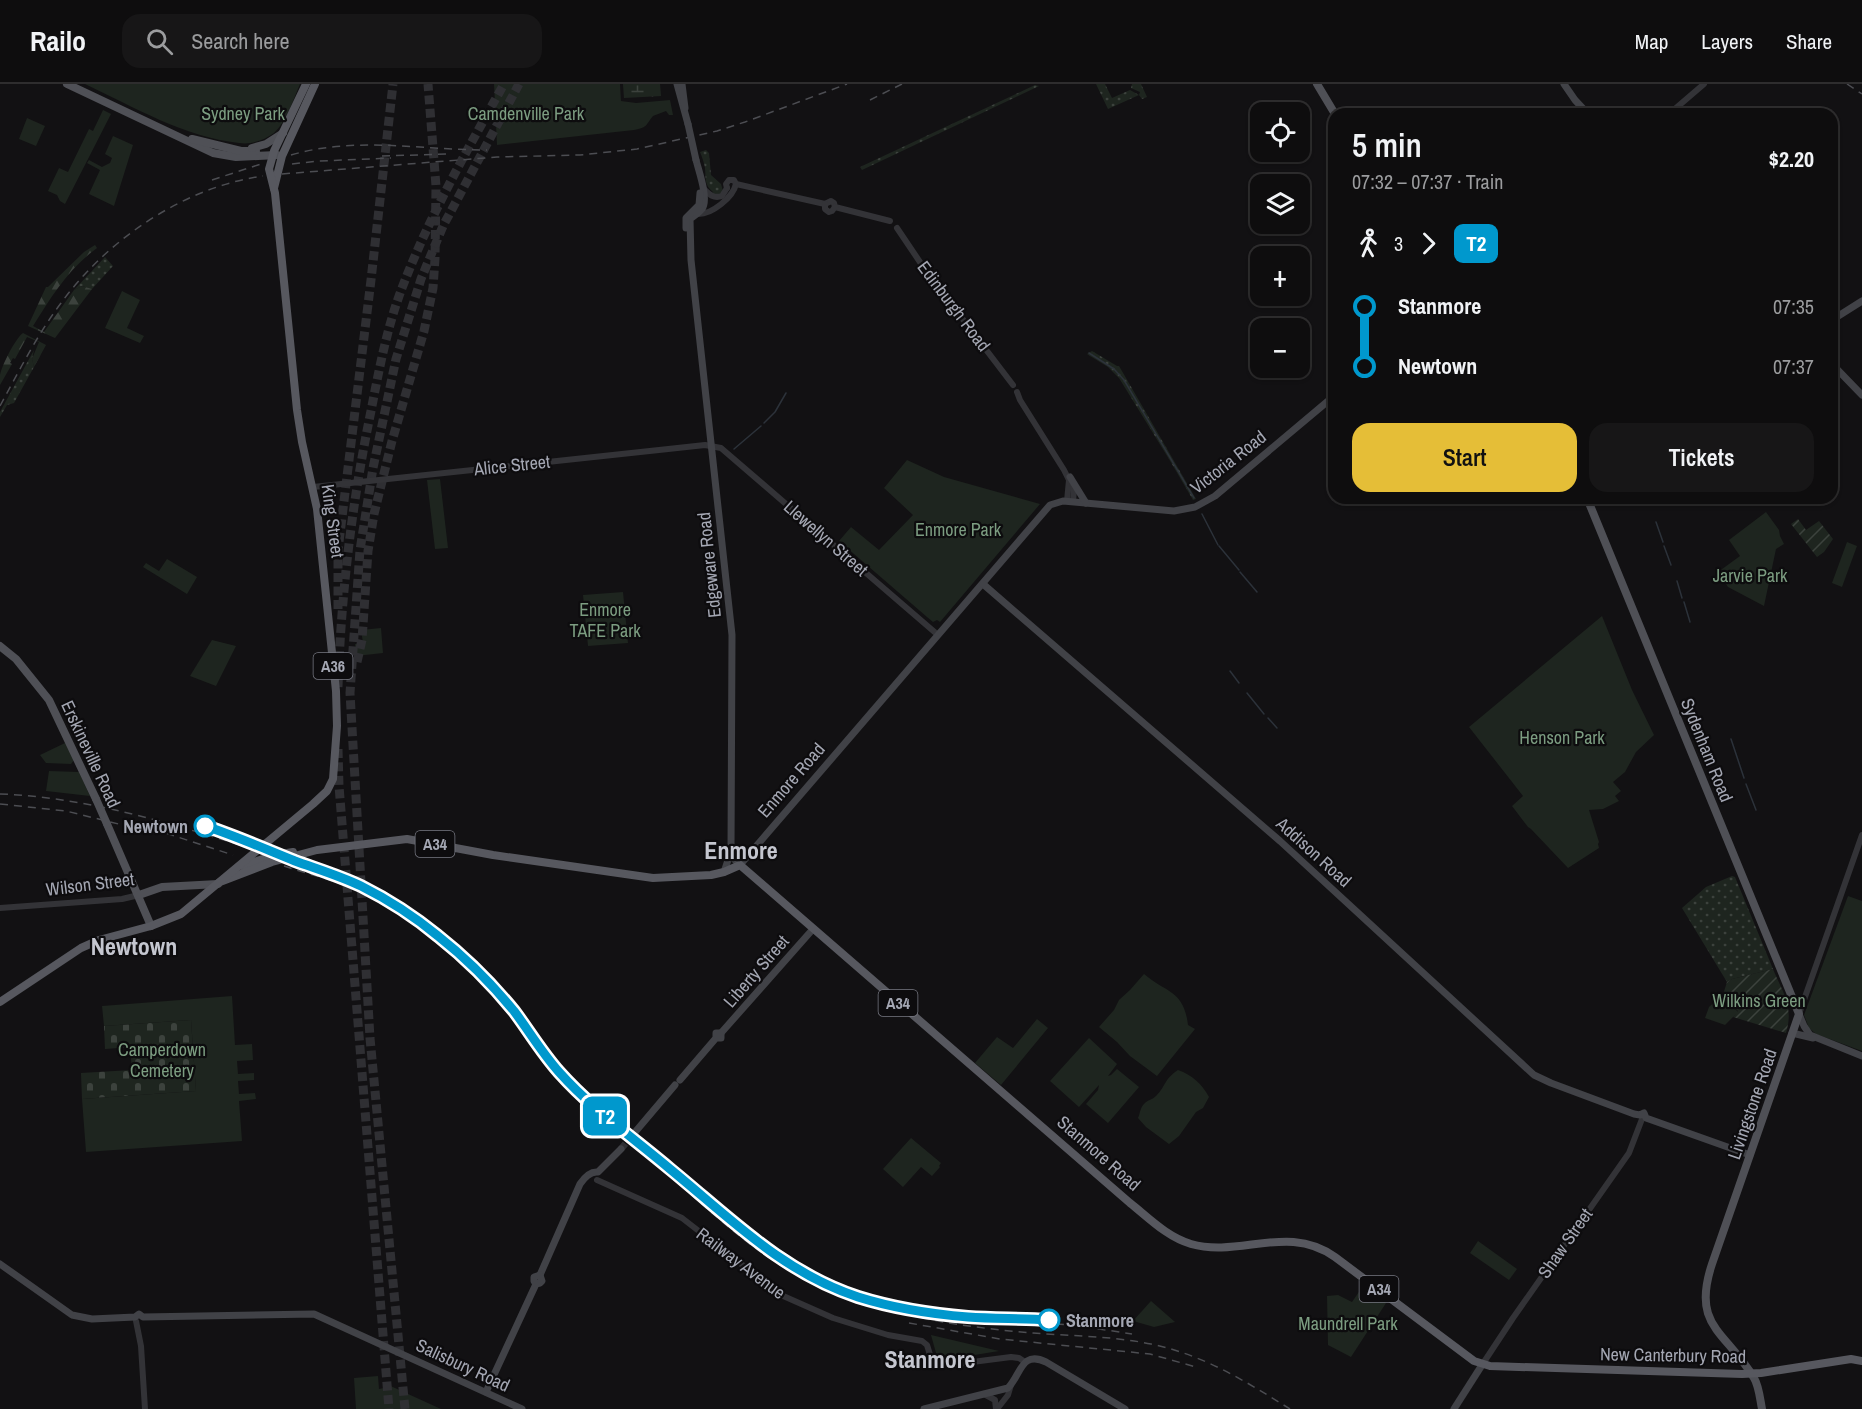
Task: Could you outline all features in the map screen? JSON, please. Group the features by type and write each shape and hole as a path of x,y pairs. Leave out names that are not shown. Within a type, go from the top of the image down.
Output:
{"highway":[{"name":"King Street","path":"0,1002 81,948 112,936 151,926 180,914 264,844 277,836 325,793 331,784 337,726 336,691 317,509 297,410 274,188 276,154 283,133 306,84"},
{"name":"King Street","path":"274,188 269,169 315,84"},
{"name":"King Street","path":"219,883 258,867 277,836"},
{"name":"Enmore Road","path":"237,867 265,858 305,850 407,839 493,855 653,878 700,876 724,872 740,865"},
{"name":"Enmore Road","path":"258,867 317,850"},
{"name":"Stanmore Road","path":"740,865 1167,1232 1189,1244 1203,1247 1286,1241 1305,1243 1323,1249 1482,1365"},
{"name":"New Canterbury Road","path":"1482,1365 1751,1374 1851,1359 1862,1361"}],"main road":[{"path":"67,84 220,155 243,157 276,154"},
{"path":"677,84 702,184 704,203 697,214 692,217 689,225 691,260"},
{"path":"682,84 685,113"},
{"path":"1317,84 1331,108"},
{"path":"1564,84 1582,108"},
{"path":"232,149 264,145 283,133"},
{"path":"173,134 206,144 276,154"},
{"path":"261,156 269,169"},
{"path":"691,260 686,218 700,202 702,184"},
{"name":"Edgeware Road","path":"691,260 732,635 731,850"},
{"path":"1838,317 1862,301"},
{"path":"1838,370 1862,395"},
{"name":"Victoria Road","path":"1053,503 1086,503 1174,511 1188,509 1215,496 1328,401"},
{"path":"1070,477 1086,503"},
{"name":"Enmore Road","path":"740,865 1053,503"},
{"name":"Sydenham Road","path":"1589,504 1799,1014"},
{"name":"Addison Road","path":"983,584 1272,834 1534,1075 1750,1155"},
{"path":"973,594 984,592 994,594"},
{"name":"Erskineville Road","path":"0,648 22,667 53,706 151,926"},
{"path":"731,850 740,865"},
{"path":"724,872 731,850"},
{"name":"Wilson Street","path":"139,895 162,887 219,883"},
{"path":"134,884 143,887 162,887"},
{"name":"Liberty Street","path":"636,1131 813,929"},
{"path":"1799,1014 1807,1032 1814,1038"},
{"name":"Livingstone Road","path":"1762,1409 1756,1380 1712,1323 1704,1297 1709,1274 1799,1014"},
{"path":"1792,1033 1814,1038 1862,1056"},
{"path":"486,1392 536,1284 534,1277 540,1275 586,1176 595,1176 621,1149"},
{"name":"Salisbury Road","path":"0,1264 69,1313 87,1318 139,1319 282,1313 314,1314 522,1409"},
{"path":"924,1409 1006,1389 1025,1362 1033,1358 1043,1360 1125,1409"},
{"path":"1454,1409 1482,1365"}],"street":[{"path":"1676,108 1704,84"},
{"path":"702,184 711,195 717,197 722,196 732,187"},
{"path":"697,214 706,213 724,200 731,194 732,187"},
{"name":"Edinburgh Road","path":"732,187 825,204 828,212 835,207 897,221 897,228 923,267 1013,385 1019,385 1020,389 1017,392 1020,400 1064,470"},
{"path":"704,203 713,204 724,200"},
{"name":"Alice Street","path":"313,487 711,446"},
{"name":"Llewellyn Street","path":"711,446 721,448 938,635"},
{"path":"1064,470 1070,477 1074,490 1070,502"},
{"path":"1064,470 1069,480 1070,502"},
{"name":"Livingstone Road","path":"1799,1014 1862,835"},
{"name":"Wilson Street","path":"0,908 122,899 139,895"},
{"name":"Shaw Street","path":"1482,1365 1629,1153 1643,1117"},
{"name":"Railway Avenue","path":"595,1176 682,1218 744,1268 787,1298 833,1318 888,1335 925,1343 933,1361 940,1365 1005,1357 1019,1358 1025,1362"},
{"path":"139,1319 145,1409"},
{"path":"997,1409 1007,1396 1011,1384"},
{"path":"984,1394 995,1400 997,1409"}],"green space":[{"name":"Sydney Park","path":"85,84 300,84 279,128 266,138 244,143 219,140 179,128"},
{"name":"Camdenville Park","path":"494,84 620,84 621,101 636,103 670,100 673,115 669,115 666,111 653,116 644,127 634,130 497,145"},
{"path":"623,84 660,84 661,96 624,98"},
{"path":"1096,84 1105,84 1112,98 1130,90 1139,95 1108,109"},
{"path":"1132,84 1141,84 1147,97 1142,99 1140,92 1131,88"},
{"path":"1035,85 1039,86 862,170 860,167"},
{"path":"103,110 111,114 65,204 57,195 48,191 59,168 68,172 89,129 93,131"},
{"path":"27,118 45,126 36,146 19,139"},
{"path":"113,136 133,145 114,206 89,194 100,170 87,163 89,160 102,167 110,163 112,158 105,154"},
{"path":"706,150 709,153 711,175 721,184 723,191 720,194 712,194 707,184 705,166 700,152"},
{"path":"95,245 97,248 69,274 33,326 44,332 74,290 82,286 92,289 55,338 28,326 46,287 84,252"},
{"path":"105,257 113,266 92,289 82,286 74,290"},
{"path":"122,291 140,300 127,328 144,336 140,343 105,328"},
{"path":"23,333 46,345 34,367 32,359 39,342 27,337 15,359 13,358 10,363 12,364 0,385 3,365"},
{"path":"34,350 32,359 34,367 14,403 7,405 0,417 0,412"},
{"path":"1092,351 1119,366 1196,499 1193,500 1119,378 1108,367 1087,354"},
{"name":"Enmore Park","path":"907,460 944,477 1040,504 940,622 937,620 933,622 839,541 851,527 879,550 913,515 884,488"},
{"path":"440,479 448,548 435,549 427,480"},
{"name":"Jarvie Park","path":"1766,512 1779,530 1784,544 1776,549 1764,606 1728,587 1718,572 1740,556 1729,540"},
{"path":"1798,519 1806,530 1819,521 1833,539 1824,552 1817,557 1791,524"},
{"path":"1847,542 1857,546 1842,587 1832,583"},
{"path":"167,559 197,577 187,594 143,567 146,563 159,571"},
{"name":"Enmore TAFE Park","path":"623,592 628,643 588,646 583,595"},
{"name":"Henson Park","path":"1602,616 1632,690 1654,735 1636,752 1625,772 1613,782 1621,791 1615,796 1619,801 1603,809 1589,810 1599,848 1568,868 1528,827 1512,806 1523,796 1469,727"},
{"path":"381,628 383,653 356,656 355,644 363,643 361,630"},
{"path":"212,640 236,646 216,686 190,676"},
{"path":"65,743 74,760 71,764 46,763 40,755"},
{"path":"49,771 79,772 90,796 46,791"},
{"path":"1732,876 1735,877 1773,969 1727,982 1682,908 1706,887"},
{"path":"1848,896 1862,901 1862,1051 1816,1034 1809,1028 1804,1015"},
{"name":"Wilkins Green","path":"1773,969 1788,1008 1786,1033 1733,1017 1738,1011 1722,998 1727,982 1732,979"},
{"path":"1144,974 1178,998 1183,1005 1188,1025 1195,1029 1157,1076 1130,1056 1099,1027 1114,1010 1119,1000"},
{"path":"232,996 235,1045 252,1044 253,1060 237,1061 238,1074 254,1073 254,1080 238,1081 239,1094 255,1093 256,1099 239,1101 242,1141 86,1152 82,1099 196,1091 191,1020 104,1026 102,1006"},
{"path":"1720,997 1725,998 1738,1012 1725,1025 1705,1018 1709,1007"},
{"path":"1037,1019 1048,1028 1001,1085 975,1063 997,1037 1013,1048"},
{"name":"Camperdown Cemetery","path":"191,1020 196,1091 82,1099 81,1073 132,1070 130,1047 105,1049 104,1026"},
{"path":"1089,1038 1117,1064 1108,1076 1117,1069 1139,1087 1108,1123 1086,1104 1098,1090 1099,1085 1079,1107 1050,1081"},
{"path":"1178,1070 1196,1080 1209,1097 1203,1108 1196,1112 1179,1136 1169,1144 1138,1118 1143,1106 1156,1096"},
{"path":"911,1138 941,1163 932,1176 921,1167 903,1187 883,1169"},
{"path":"1478,1241 1517,1269 1509,1280 1470,1253"},
{"name":"Maundrell Park","path":"1363,1286 1386,1303 1351,1357 1328,1345 1327,1296 1338,1295 1352,1302"},
{"path":"1151,1301 1175,1322 1154,1327 1133,1321"},
{"path":"931,1335 999,1351 944,1360 936,1353"},
{"path":"378,1376 379,1389 384,1388 384,1383 441,1409 356,1409 354,1378"}],"waterway":[{"path":"1089,353 1114,369 1124,380 1194,498"},
{"path":"764,423 775,412 786,393"},
{"path":"734,449 761,426"},
{"path":"1202,514 1218,545"},
{"path":"1656,522 1663,542"},
{"path":"1219,546 1239,570"},
{"path":"1664,546 1671,565"},
{"path":"1240,572 1257,592"},
{"path":"1677,581 1682,598"},
{"path":"1684,602 1690,622"},
{"path":"1230,671 1239,683"},
{"path":"1247,693 1264,714"},
{"path":"1268,718 1277,728"},
{"path":"1731,739 1744,778"},
{"path":"1746,784 1756,810"}],"tunnel":[{"path":"338,609 338,550 393,84"},
{"path":"357,662 362,640 368,551 374,514 392,441 424,331 433,288 436,186 428,84"},
{"path":"338,687 342,617 353,514 364,445 388,333 402,288 424,235 504,84"},
{"path":"405,1409 370,1038 350,693 360,550 373,468 396,359 421,279 443,226 519,84"},
{"path":"338,749 339,786 389,1409"},
{"path":"621,1149 636,1131"}],"railway":[{"path":"282,174 497,157 580,155 637,149 717,131 847,84"},
{"path":"870,100 902,84"},
{"path":"1847,84 1862,94"},
{"path":"291,155 315,149 364,145 487,150"},
{"path":"382,156 448,154"},
{"path":"292,164 391,158"},
{"path":"212,180 261,164"},
{"path":"0,406 52,315 101,258 150,220 177,204 205,191 263,176"},
{"path":"0,794 92,805 153,819 243,846"},
{"path":"0,804 66,811 159,834"},
{"path":"153,829 233,855"},
{"path":"284,866 330,880 375,898 411,920 445,946 489,990 577,1099 733,1231 765,1255 811,1282 872,1305 936,1321 1001,1330 1122,1339 1170,1349 1224,1370 1290,1409"},
{"path":"986,1320 1074,1325 1132,1334"},
{"path":"909,1323 1000,1339 1150,1354 1196,1367"}],"train":[{"name":"T2","path":"205,826 361,886 403,910 438,936 490,983 543,1052 590,1104 743,1232 785,1262 810,1276 857,1296 894,1306 969,1317 1049,1320"}],"place":[{"name":"Newtown","path":"205,826"},
{"name":"Stanmore","path":"1049,1320"}],"district":[{"name":"Enmore","path":"741,850"},
{"name":"Newtown","path":"134,946"},
{"name":"Stanmore","path":"930,1359"}]}
